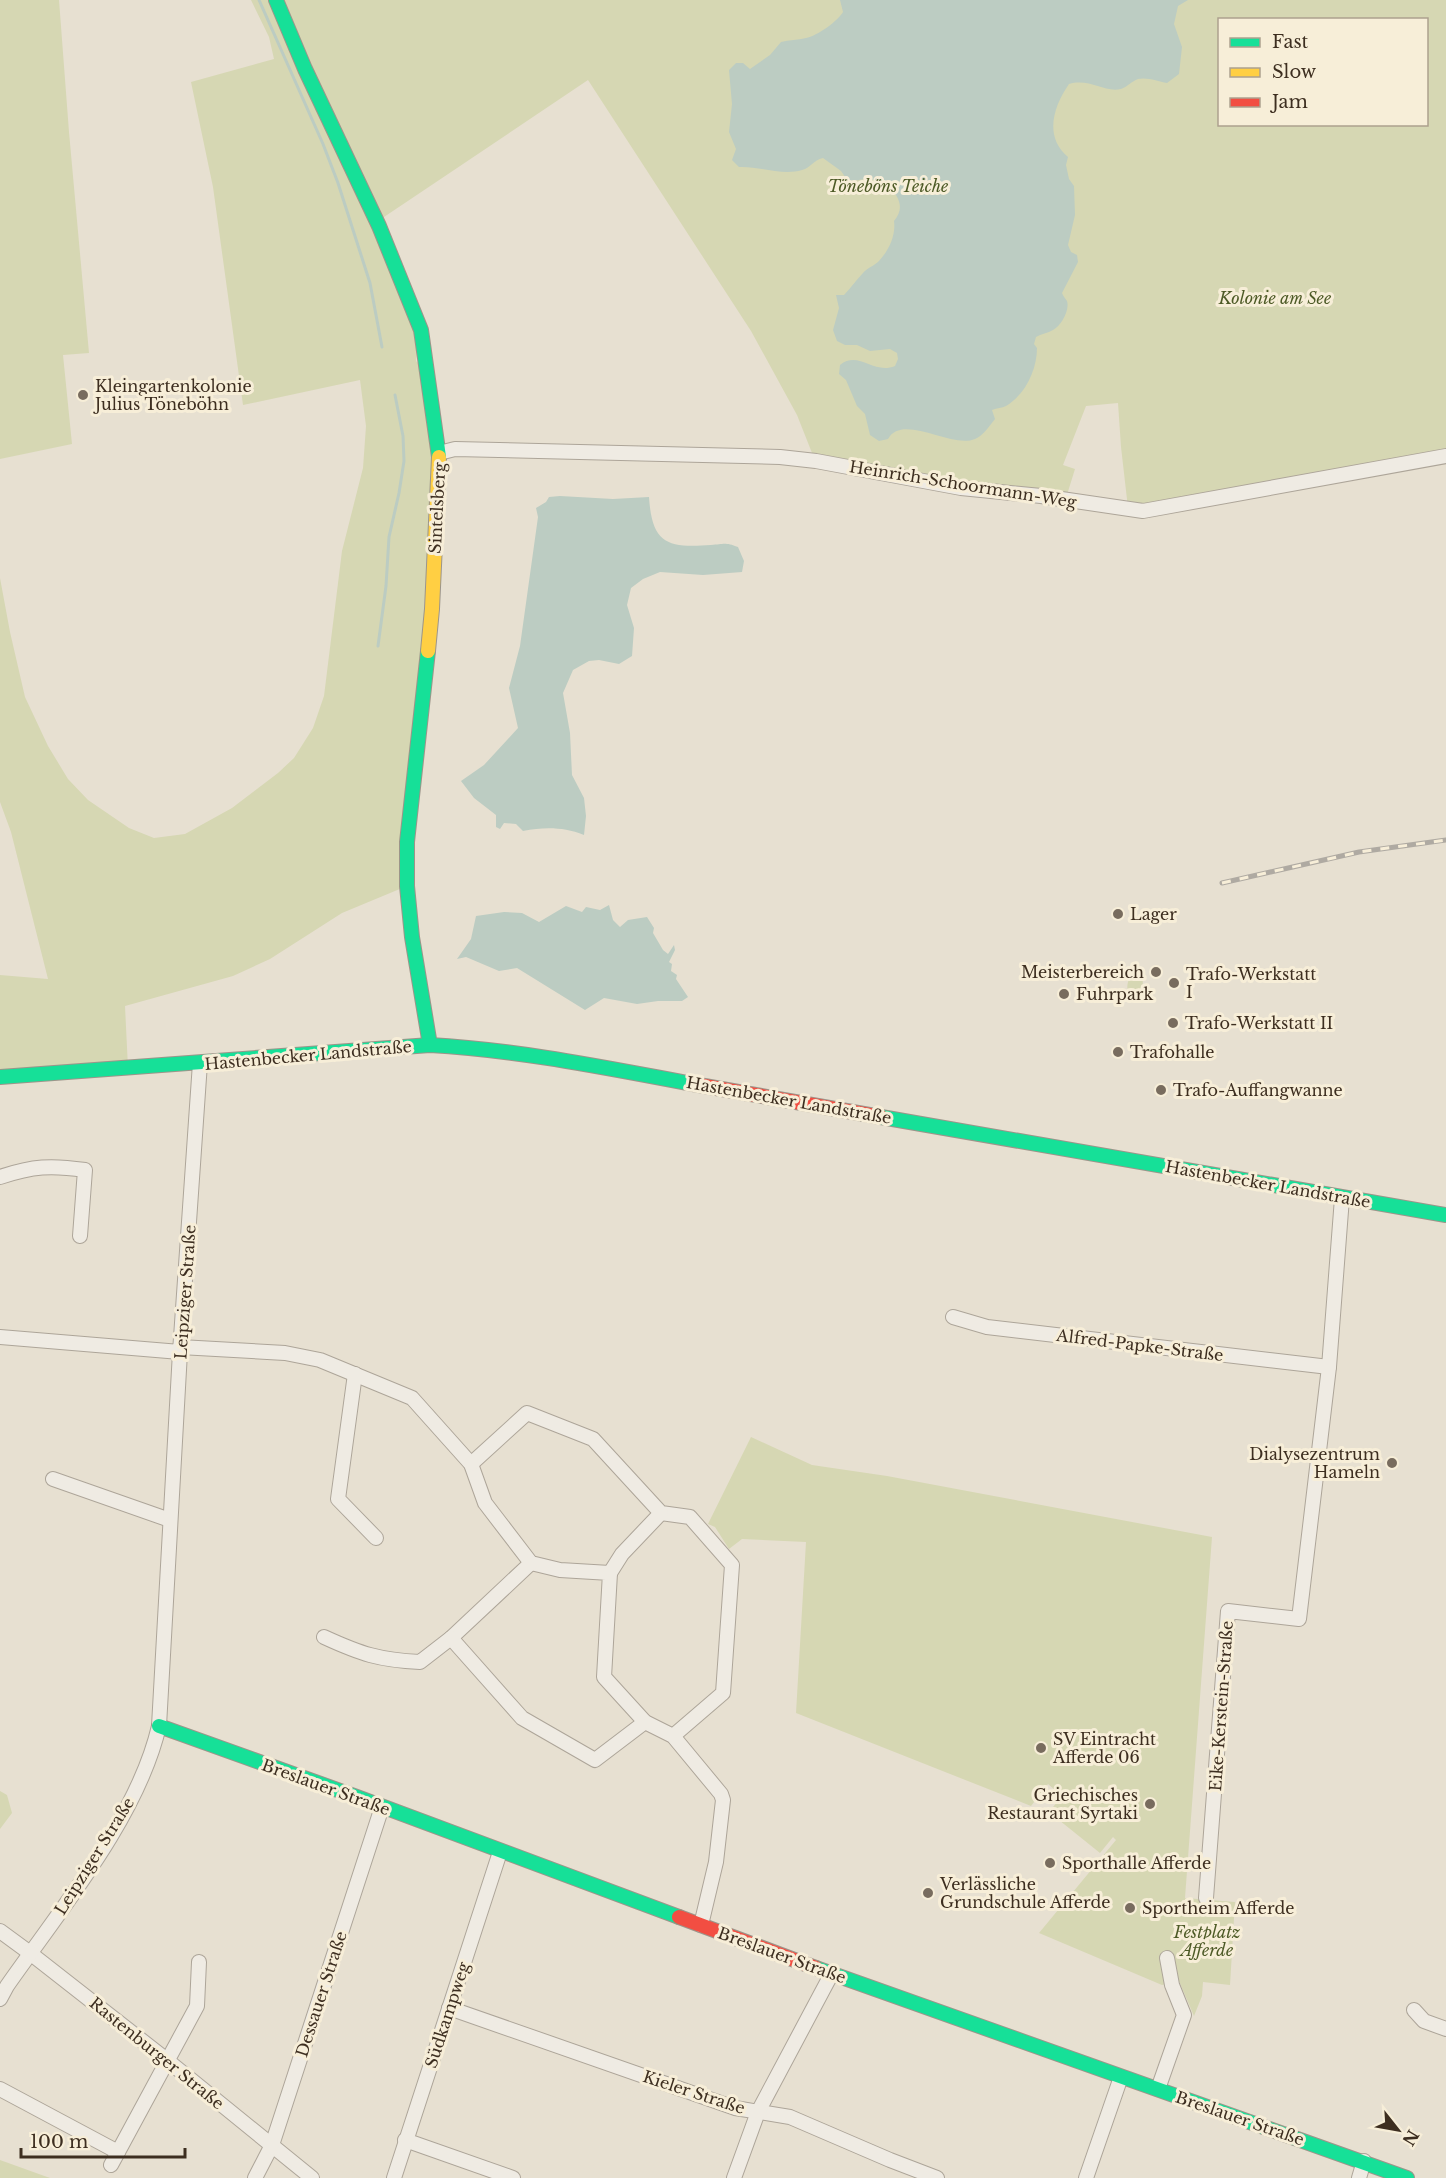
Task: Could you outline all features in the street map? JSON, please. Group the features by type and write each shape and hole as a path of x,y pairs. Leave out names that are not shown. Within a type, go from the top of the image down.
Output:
{"street":[{"name":"Sintelsberg","path":"276,0 305,69 379,226 421,330 439,453 432,609 407,842 406,886 430,1045"},
{"name":"Heinrich-Schoormann-Weg","path":"439,453 455,449 780,457 816,461 962,488 1041,496 1143,511 1446,456"},
{"name":"Hastenbecker Landstraße","path":"0,1077 430,1045 479,1048 531,1055 1446,1215"},
{"name":"Leipziger Straße","path":"0,2000 30,1953 77,1888 124,1812 155,1743 159,1726 180,1349 200,1063"},
{"path":"0,1177 22,1169 53,1166 85,1170 80,1236"},
{"name":"Eike-Kerstein-Straße","path":"1206,1898 1228,1611 1299,1619 1329,1367 1342,1198"},
{"name":"Alfred-Papke-Straße","path":"953,1317 987,1327 1329,1367"},
{"path":"0,1337 180,1349 285,1353 320,1360 412,1398 471,1464 485,1503 531,1563 560,1570 610,1573"},
{"path":"355,1374 338,1499 376,1538"},
{"path":"471,1464 527,1413 593,1439 661,1514 690,1517 732,1565 723,1693 673,1736"},
{"path":"53,1479 171,1520"},
{"path":"661,1514 622,1554 610,1573 604,1677 645,1722 673,1736 721,1794 723,1800 716,1862 701,1925"},
{"path":"324,1637 361,1654 392,1661 420,1662 451,1638 531,1563"},
{"path":"451,1638 522,1718 595,1760 645,1722"},
{"name":"Breslauer Straße","path":"159,1726 832,1973 1407,2178"},
{"name":"Dessauer Straße","path":"255,2178 272,2145 382,1807"},
{"name":"Südkampweg","path":"394,2178 500,1852"},
{"name":"Rastenburger Straße","path":"0,1931 168,2061 312,2178"},
{"path":"1158,2089 1184,2015 1172,1985 1167,1958"},
{"path":"111,2165 197,2006 199,1962"},
{"path":"734,2178 758,2112 832,1973"},
{"name":"Kieler Straße","path":"449,2008 735,2108 790,2117 937,2178"},
{"path":"1414,2010 1424,2021 1446,2029"},
{"path":"1086,2178 1121,2077"},
{"path":"0,2089 118,2152"},
{"path":"405,2140 513,2178"},
{"path":"1359,2178 1364,2161"}],"green space":[{"path":"0,0 59,0 89,353 63,355 72,444 0,459"},
{"path":"251,0 271,0 345,163 418,340 416,361 424,369 434,456 407,886 342,913 270,959 233,976 125,1006 128,1068 0,1079 0,975 48,979 11,832 0,802 0,578 25,697 48,746 68,779 88,800 129,828 154,838 185,834 232,808 278,773 294,758 313,728 324,696 342,551 363,468 366,426 360,380 243,405 213,187 191,82 274,59 269,37"},
{"name":"Kolonie am See","path":"281,0 1446,0 1446,453 1128,508 1118,403 1086,406 1063,465 1075,469 1066,498 814,458 797,415 751,331 588,80 381,219"},
{"path":"1136,971 1142,975 1143,986 1140,999 1137,1001 1132,999 1127,988 1130,977"},
{"name":"SV Eintracht Afferde 06","path":"751,1437 812,1465 887,1476 1212,1537 1185,1898 1235,1902 1230,1985 1203,1982 1202,1996 1194,2016 1179,1981 1162,1985 1039,1933 1116,1840 1113,1837 1100,1853 1049,1812 1062,1796 1048,1784 1031,1806 796,1713 806,1542 742,1539 729,1549 715,1527 708,1524"},
{"path":"0,1791 7,1795 12,1813 0,1829"},
{"path":"0,2160 50,2178 0,2178"}],"shaded area":[{"name":"Töneböns Teiche","path":"840,0 1188,0 1178,6 1174,24 1182,47 1179,74 1167,83 1141,79 1115,90 1077,83 1069,84 1063,93 1055,112 1054,131 1060,149 1068,157 1066,165 1069,179 1074,186 1075,215 1068,245 1071,252 1077,255 1078,262 1062,293 1067,301 1067,309 1056,328 1036,337 1035,365 1024,389 1006,406 992,410 995,419 984,433 975,439 953,440 905,429 895,432 888,439 879,441 870,435 865,414 857,406 846,380 839,374 840,365 847,361 860,361 887,368 895,366 898,359 897,353 890,349 870,351 857,345 845,345 837,341 833,330 839,308 836,295 844,295 865,271 879,261 889,247 894,232 894,221 900,208 896,195 873,180 848,181 841,171 823,158 805,169 794,172 739,167 732,160 736,149 729,132 732,104 729,70 736,63 743,63 750,69 770,55 781,42 811,37 821,31 837,20 843,12"},
{"path":"549,497 613,499 649,497 654,525 658,534 665,540 673,544 696,546 730,544 738,547 744,561 742,572 703,575 660,572 643,579 631,588 627,605 634,628 632,656 619,664 599,660 589,661 573,670 563,693 570,733 572,775 584,798 586,816 584,835 554,828 523,831 516,824 504,823 500,829 496,827 496,815 474,798 461,781 484,765 518,728 509,688 520,646 538,517 536,508 546,502"},
{"path":"609,905 613,920 620,927 628,920 647,917 663,950 668,954 674,945 675,950 669,962 672,964 671,971 677,975 676,979 688,997 682,1001 637,1004 604,998 585,1010 517,968 499,971 466,957 457,959 471,939 476,916 504,912 522,913 539,922 566,906 582,912 586,907 600,910"}],"waterway":[{"path":"259,0 338,183 370,283 382,347"},
{"path":"378,646 386,586 389,537 404,461 403,436 395,395"}],"railway":[{"path":"1222,883 1359,852 1446,840"}],"traffic: fast":[{"path":"276,0 305,69 379,226 421,330 439,457"},
{"path":"428,651 407,842 407,886 412,937 430,1045"},
{"path":"0,1077 430,1045 529,1055 693,1084"},
{"path":"881,1117 1446,1215"},
{"path":"159,1726 679,1917"},
{"path":"816,1968 1407,2178"}],"traffic: slow":[{"path":"428,651 439,457"}],"traffic: jam":[{"path":"693,1084 881,1117"},
{"path":"679,1917 816,1968"}],"place":[{"name":"Kleingartenkolonie Julius Töneböhn","path":"83,395"},
{"name":"Lager","path":"1118,914"},
{"name":"Meisterbereich","path":"1156,972"},
{"name":"Trafo-Werkstatt I","path":"1174,983"},
{"name":"Fuhrpark","path":"1064,994"},
{"name":"Trafo-Werkstatt II","path":"1173,1023"},
{"name":"Trafohalle","path":"1118,1052"},
{"name":"Trafo-Auffangwanne","path":"1161,1090"},
{"name":"Dialysezentrum Hameln","path":"1392,1463"},
{"name":"SV Eintracht Afferde 06","path":"1041,1748"},
{"name":"Griechisches Restaurant Syrtaki","path":"1150,1804"},
{"name":"Sporthalle Afferde","path":"1050,1863"},
{"name":"Verlässliche Grundschule Afferde","path":"928,1893"},
{"name":"Sportheim Afferde","path":"1130,1908"}],"park label":[{"name":"Festplatz Afferde","path":"1207,1941"}]}
